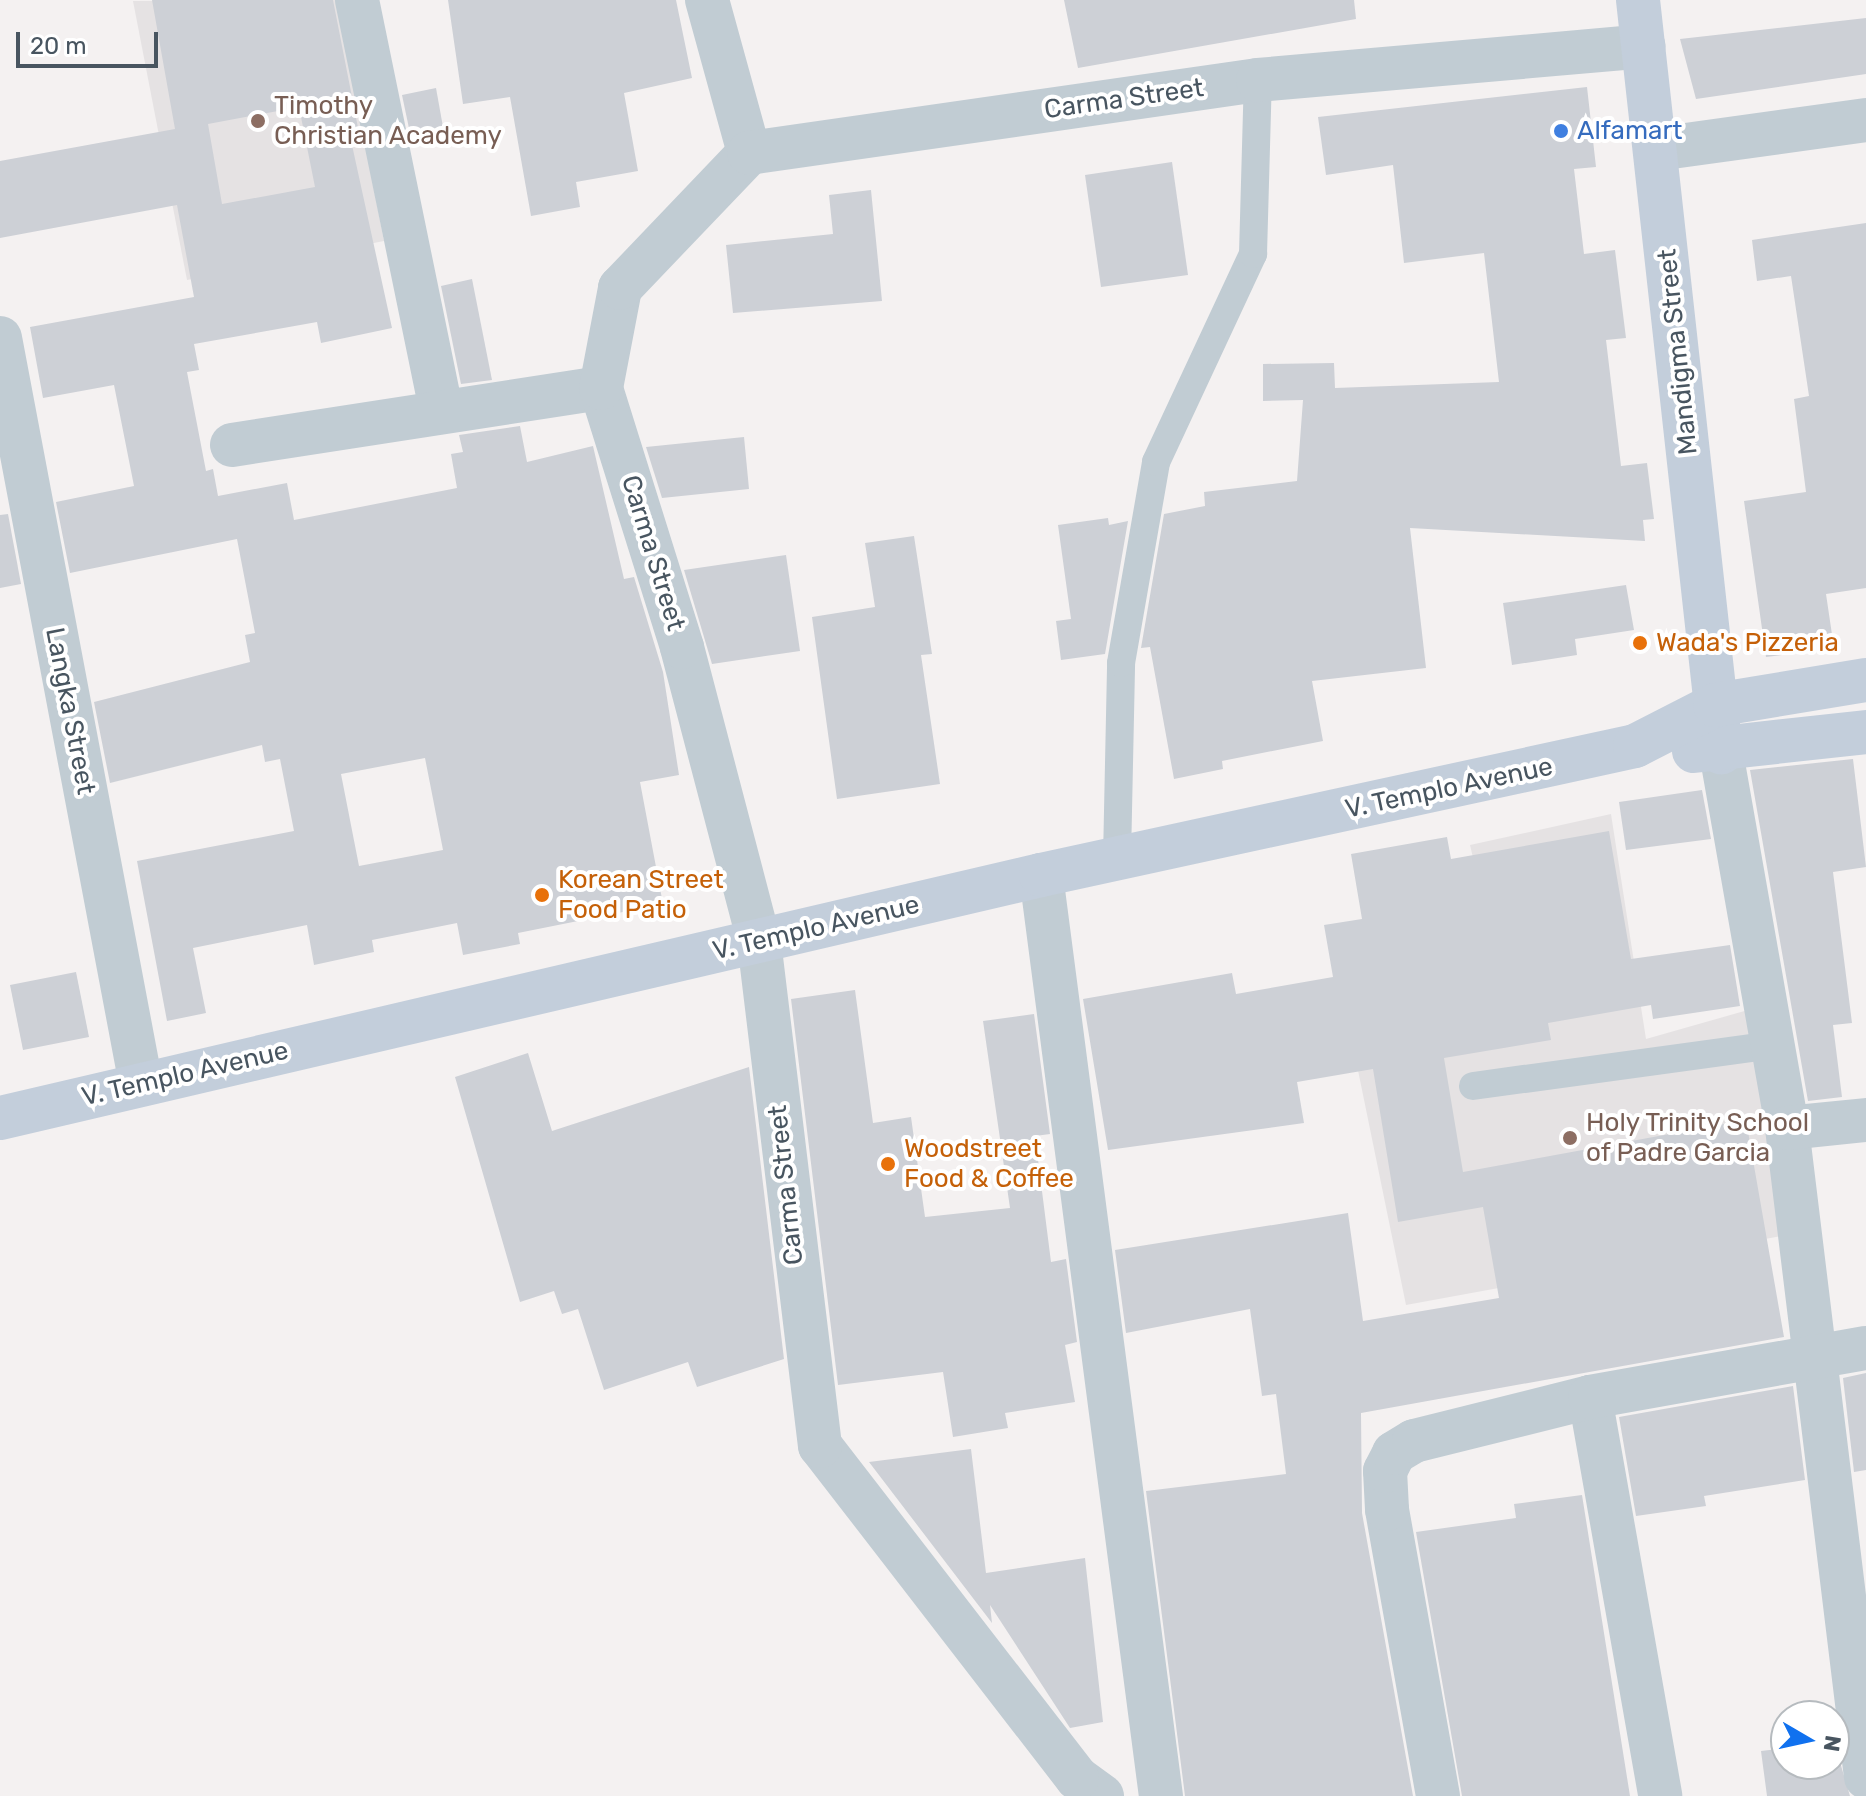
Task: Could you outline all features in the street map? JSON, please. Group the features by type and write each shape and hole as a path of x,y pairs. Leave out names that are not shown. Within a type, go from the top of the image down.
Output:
{"main road":[{"name":"Mandigma Street","path":"1638,0 1657,149 1721,752"},
{"name":"V. Templo Avenue","path":"0,1118 1041,875 1635,746 1715,705 1866,680"},
{"name":"V. Templo Avenue","path":"1635,746 1721,752 1866,732"}],"street":[{"path":"357,0 441,409"},
{"path":"707,0 749,153"},
{"name":"Carma Street","path":"1102,1796 1077,1778 820,1446 759,941 682,647 601,388 620,288 749,153 1258,80 1644,46"},
{"path":"1657,149 1866,120"},
{"name":"Langka Street","path":"0,338 141,1084"},
{"path":"232,445 441,409 601,388"},
{"path":"1721,752 1787,1128 1810,1357 1866,1777"},
{"path":"1041,875 1161,1796"},
{"path":"1787,1128 1866,1120"},
{"path":"1438,1796 1385,1471 1394,1453 1414,1441 1590,1397 1866,1348"},
{"path":"1590,1397 1660,1796"}],"lane":[{"path":"1117,859 1121,663 1153,477 1253,254 1258,80"},
{"path":"1473,1086 1772,1045"}],"shaded area":[{"name":"Timothy Christian Academy","path":"337,0 384,241 187,280 133,1"},
{"name":"Holy Trinity School of Padre Garcia","path":"1611,814 1646,1039 1748,1010 1782,1236 1406,1305 1343,997 1501,976 1470,845"}],"building":[{"path":"152,0 333,0 361,143 352,145 392,328 321,343 317,322 194,344 199,370 187,372 206,471 213,469 218,496 287,483 294,520 457,488 451,454 463,452 459,435 520,426 527,462 593,446 624,579 634,577 663,672 679,775 640,782 663,904 518,933 520,944 463,955 457,923 372,940 374,952 314,965 307,925 193,948 206,1013 167,1021 137,861 294,831 280,759 265,762 262,745 110,783 94,702 250,662 245,635 255,633 237,539 70,573 56,502 134,486 114,385 43,398 30,327 194,297 177,205 0,238 0,161 175,129","holes":["299,107 315,187 222,204 208,124","425,758 443,850 359,866 341,774"]},
{"path":"448,0 676,0 692,78 624,93 638,171 576,182 580,207 531,216 510,97 463,104"},
{"path":"1064,0 1354,0 1356,19 1078,68"},
{"path":"1866,18 1866,74 1696,99 1680,39"},
{"path":"1587,87 1596,167 1574,169 1584,254 1615,250 1626,338 1606,340 1621,466 1647,463 1654,519 1643,520 1645,541 1410,528 1426,668 1312,681 1323,741 1222,761 1223,769 1174,779 1150,647 1141,648 1164,514 1205,506 1204,492 1297,481 1303,400 1263,401 1263,364 1334,363 1335,388 1499,382 1484,253 1404,263 1393,165 1326,175 1318,117"},
{"path":"436,88 443,127 410,133 402,95"},
{"path":"1172,162 1188,275 1101,287 1085,175"},
{"path":"871,190 882,301 733,313 726,245 833,234 829,195"},
{"path":"1866,223 1866,588 1826,594 1834,648 1766,657 1744,501 1806,492 1794,399 1809,396 1791,276 1757,281 1752,240"},
{"path":"472,279 492,380 461,384 441,286"},
{"path":"744,437 749,489 662,498 646,447"},
{"path":"8,514 21,584 0,588 0,515"},
{"path":"1108,518 1109,525 1128,521 1105,654 1061,660 1056,621 1071,619 1058,525"},
{"path":"914,536 932,654 921,655 940,784 837,799 812,617 875,607 865,543"},
{"path":"786,555 800,651 712,664 684,570"},
{"path":"1626,585 1634,630 1575,639 1577,655 1512,665 1503,603"},
{"path":"1853,759 1866,867 1833,872 1852,1023 1833,1025 1842,1097 1808,1101 1750,770"},
{"path":"1702,790 1711,839 1626,850 1619,802"},
{"path":"1609,831 1631,959 1730,945 1740,1006 1653,1019 1651,1005 1548,1023 1551,1040 1444,1058 1463,1172 1746,1120 1784,1337 1361,1413 1362,1513 1413,1796 1185,1796 1146,1491 1286,1474 1276,1394 1262,1396 1250,1309 1126,1333 1115,1250 1348,1213 1363,1321 1499,1298 1483,1207 1398,1222 1373,1069 1297,1082 1304,1123 1108,1150 1083,999 1232,973 1236,994 1333,977 1324,925 1362,919 1351,854 1447,837 1451,859"},
{"path":"76,972 89,1037 23,1050 10,985"},
{"path":"855,990 873,1123 911,1117 925,1217 1010,1208 983,1021 1034,1014 1050,1134 1035,1136 1051,1262 1066,1259 1077,1342 1065,1345 1075,1402 1005,1413 1008,1428 953,1437 943,1372 838,1385 791,999"},
{"path":"528,1053 552,1131 749,1067 784,1359 697,1387 688,1362 604,1390 578,1309 562,1314 554,1291 520,1302 455,1077"},
{"path":"1866,1373 1866,1470 1854,1472 1843,1378"},
{"path":"1793,1386 1805,1480 1704,1496 1706,1506 1636,1516 1619,1417"},
{"path":"971,1449 986,1573 1085,1558 1103,1722 1070,1728 990,1605 992,1623 869,1462"},
{"path":"1582,1495 1630,1796 1462,1796 1416,1532 1516,1518 1514,1504"},
{"path":"1770,1750 1770,1780 1845,1780 1850,1796 1767,1796 1761,1751"}],"place":[{"name":"Timothy Christian Academy","path":"258,121"},
{"name":"Alfamart","path":"1561,131"},
{"name":"Wada's Pizzeria","path":"1640,643"},
{"name":"Korean Street Food Patio","path":"542,895"},
{"name":"Holy Trinity School of Padre Garcia","path":"1570,1138"},
{"name":"Woodstreet Food & Coffee","path":"888,1164"}]}
